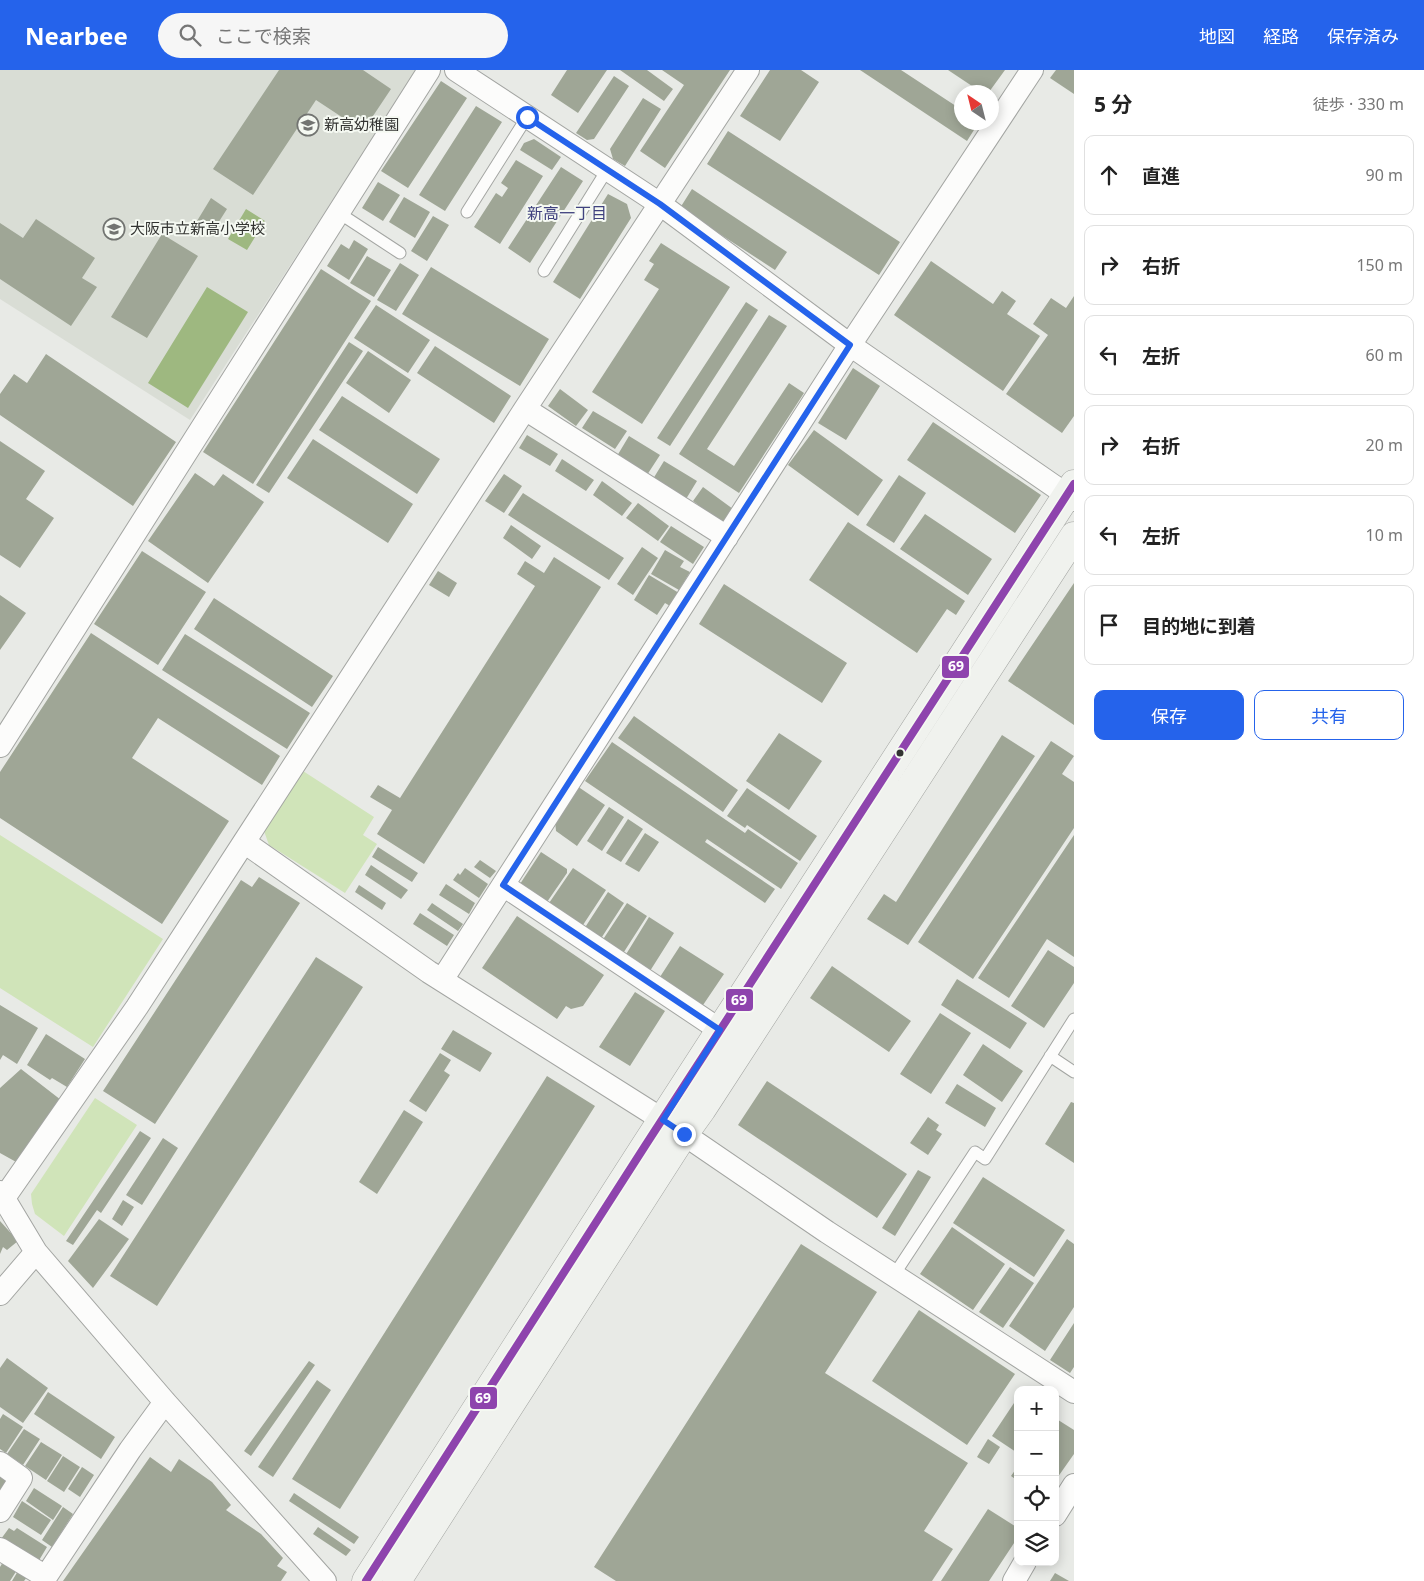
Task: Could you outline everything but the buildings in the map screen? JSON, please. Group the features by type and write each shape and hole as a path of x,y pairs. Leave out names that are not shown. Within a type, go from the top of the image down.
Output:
{"street":[{"path":"0,746 429,70"},
{"path":"397,1581 673,1127 720,1030 1072,493 850,345 660,204 456,70"},
{"path":"325,1581 165,1402 36,1252 2,1195 137,1007 748,70"},
{"path":"442,980 850,345 1032,70"},
{"path":"525,410 727,537"},
{"path":"366,1581 673,1127 708,1101 1074,536"},
{"path":"244,842 442,980 673,1127 894,1275 1074,1392"},
{"path":"503,885 720,1030"},
{"path":"0,1294 36,1252"},
{"path":"0,1549 45,1579 130,1450 165,1402"},
{"path":"0,1463 22,1478 0,1511"},
{"path":"1059,1509 1074,1485"},
{"path":"1014,1581 1023,1566"}],"lane":[{"path":"466,212 527,117"},
{"path":"544,271 607,170"},
{"path":"339,213 400,253"},
{"path":"894,1275 975,1152 985,1158 1074,1019"},
{"path":"1050,1056 1074,1072"}],"shaded area":[{"name":"大阪市立新高小学校","path":"0,70 416,71 190,420 0,299"},
{"path":"246,209 265,221 247,250 228,239"},
{"path":"207,287 248,312 188,408 148,383"},
{"path":"303,771 374,817 363,835 377,844 345,893 269,845 264,831"},
{"path":"0,835 163,939 93,1047 0,988"},
{"path":"95,1098 137,1125 64,1236 35,1214 31,1194"}],"transit line":[{"name":"69","path":"366,1581 1074,484"}],"place":[{"name":"新高幼稚園","path":"308,125"},
{"name":"大阪市立新高小学校","path":"114,229"}],"district":[{"name":"新高一丁目","path":"567,213"}],"route":[{"path":"527,117 660,204 850,345 503,885 720,1030 663,1120 684,1134"}]}
